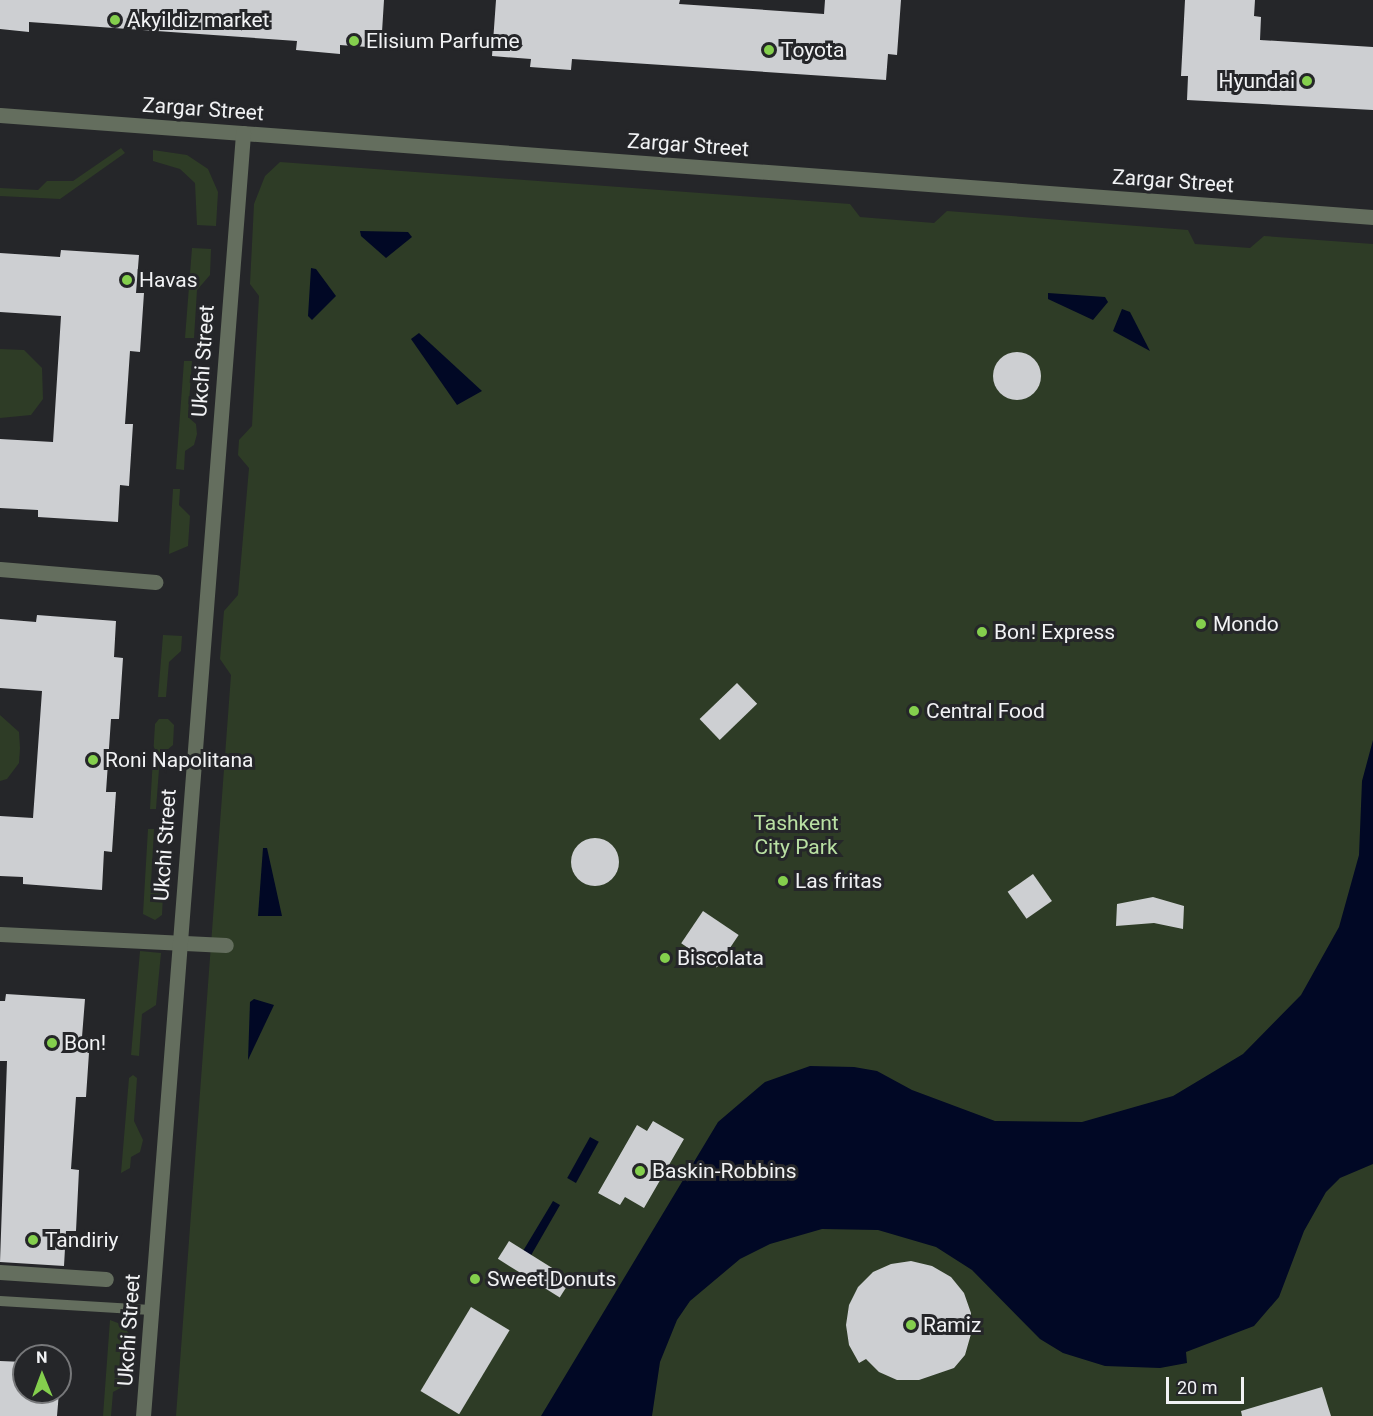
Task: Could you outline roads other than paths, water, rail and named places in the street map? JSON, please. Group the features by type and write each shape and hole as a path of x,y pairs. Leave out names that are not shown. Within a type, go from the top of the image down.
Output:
{"street":[{"name":"Zargar Street","path":"0,115 1373,217"},
{"name":"Ukchi Street","path":"143,1416 243,133"},
{"path":"0,569 155,582"},
{"path":"0,934 226,945"},
{"path":"0,1272 106,1279"}],"lane":[{"path":"0,1301 151,1310"}],"water":[{"path":"360,231 408,232 412,237 386,258 361,236"},
{"path":"311,268 316,269 336,296 312,320 308,316"},
{"path":"1048,293 1105,297 1108,302 1093,320 1048,299"},
{"path":"1122,309 1130,312 1150,351 1113,331"},
{"path":"419,333 482,391 457,405 411,339"},
{"path":"1373,740 1373,1164 1340,1178 1326,1192 1304,1231 1279,1297 1254,1326 1186,1352 1187,1363 1160,1368 1105,1366 1063,1353 1040,1339 972,1270 936,1247 878,1230 822,1229 770,1244 740,1259 690,1301 677,1320 660,1362 652,1416 541,1416 718,1122 765,1082 810,1066 854,1067 877,1071 912,1090 995,1121 1082,1122 1173,1096 1243,1054 1301,995 1339,927 1359,855 1362,781"},
{"path":"263,848 267,848 282,916 258,916"},
{"path":"254,999 274,1005 248,1060 250,1002"},
{"path":"590,1137 599,1142 576,1183 567,1178"},
{"path":"553,1201 560,1205 522,1271 514,1266"}],"place":[{"name":"Akyildiz market","path":"115,20"},
{"name":"Elisium Parfume","path":"354,41"},
{"name":"Toyota","path":"769,50"},
{"name":"Hyundai","path":"1307,81"},
{"name":"Havas","path":"127,280"},
{"name":"Mondo","path":"1201,624"},
{"name":"Bon! Express","path":"982,632"},
{"name":"Central Food","path":"914,711"},
{"name":"Roni Napolitana","path":"93,760"},
{"name":"Las fritas","path":"783,881"},
{"name":"Biscolata","path":"665,958"},
{"name":"Bon!","path":"52,1043"},
{"name":"Baskin-Robbins","path":"640,1171"},
{"name":"Tandiriy","path":"33,1240"},
{"name":"Sweet Donuts","path":"475,1279"},
{"name":"Ramiz","path":"911,1325"}],"park label":[{"name":"Tashkent City Park","path":"796,835"}]}
